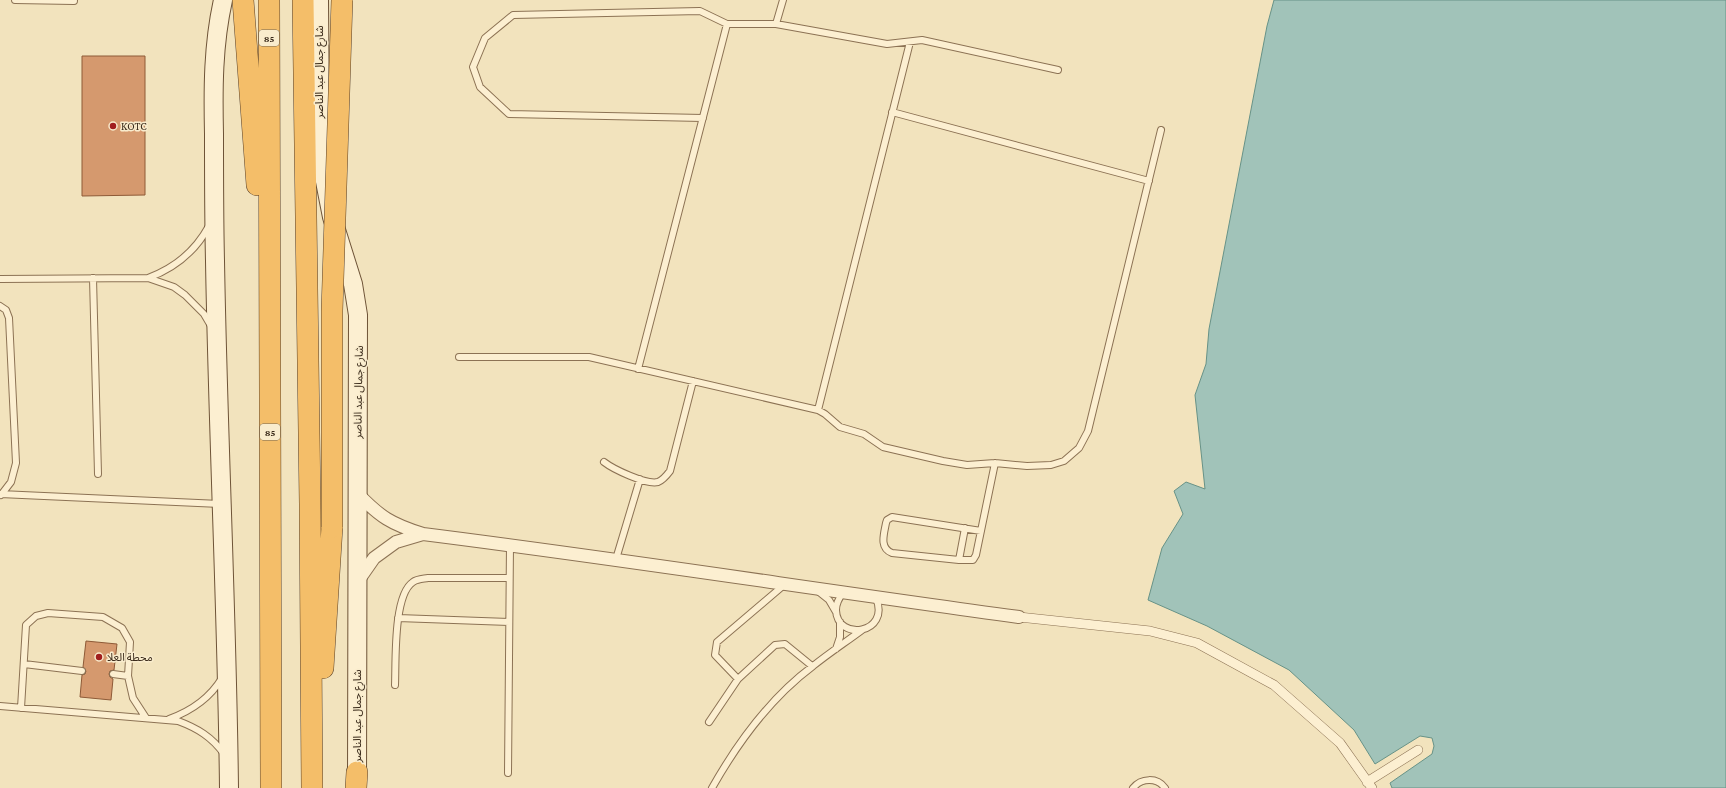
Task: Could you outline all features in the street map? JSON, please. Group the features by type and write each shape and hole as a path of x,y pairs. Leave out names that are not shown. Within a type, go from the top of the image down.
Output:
{"highway":[{"path":"243,0 257,188 270,270"},
{"name":"85","path":"269,0 272,788"},
{"name":"شارع جمال عبد الناصر","path":"303,0 310,504 312,788"},
{"path":"315,788 332,527 332,311 342,0"}],"main road":[{"path":"223,0 213,69 214,214 216,338 227,669 229,788"},
{"name":"شارع جمال عبد الناصر","path":"319,0 320,129 323,171 332,217 353,284 358,315 357,783"}],"street":[{"path":"357,493 375,512 398,526 423,534 616,559 876,598 1019,617 1150,631 1197,643 1274,685 1340,743 1370,785 1418,750"},
{"path":"358,581 374,558 396,542 423,534"}],"lane":[{"path":"15,0 74,1"},
{"path":"776,24 782,0"},
{"path":"703,118 509,114 480,87 472,66 485,38 513,15 700,11 728,24 776,24 887,44 922,40 1058,70"},
{"path":"638,369 728,24"},
{"path":"818,410 910,42"},
{"path":"892,112 1149,181"},
{"path":"459,357 589,357 818,410 840,427 864,434 883,447 943,461 967,465 995,463 1051,465 1064,461 1079,448 1088,431 1161,130"},
{"path":"148,278 173,267 189,254 202,238 214,214"},
{"path":"93,278 98,474"},
{"path":"0,280 148,278 174,287 185,295 204,314 216,338"},
{"path":"0,306 6,310 9,318 16,452 14,474 11,482 1,494"},
{"path":"604,462 611,468 625,474 652,482 658,482 664,478 670,471 693,382"},
{"path":"981,531 892,517 887,520 883,541 884,547 892,553 971,561 975,558 981,531 995,463"},
{"path":"616,559 640,478"},
{"path":"1,494 222,504"},
{"path":"959,560 965,528"},
{"path":"508,773 510,545"},
{"path":"395,685 400,604 407,588 412,583 420,579 509,578"},
{"path":"738,679 714,655 717,642 784,585"},
{"path":"814,589 829,600 840,622 846,628 862,630"},
{"path":"836,614 836,606 843,593"},
{"path":"712,788 730,758 762,715 779,696 812,666 862,630 870,627 876,620 879,612 879,604 876,598"},
{"path":"21,708 26,625 36,616 48,613 103,617 122,628 130,642 128,676 133,698 146,718"},
{"path":"398,618 509,622"},
{"path":"836,650 840,637 840,622"},
{"path":"709,722 738,679 775,645 785,644 812,666"},
{"path":"24,664 82,671"},
{"path":"167,720 186,712 205,699 214,690 227,669"},
{"path":"113,674 128,676"},
{"path":"0,706 167,720 188,725 203,733 216,744 229,763"},
{"path":"1134,788 1141,781 1148,780 1156,781 1165,788"}],"water":[{"path":"1274,0 1726,0 1726,788 1392,788 1390,783 1432,754 1434,746 1432,738 1420,736 1375,764 1354,730 1289,670 1207,626 1148,600 1162,548 1183,514 1174,491 1186,482 1205,489 1195,395 1206,364 1209,329 1267,26"}],"building":[{"name":"KOTC","path":"82,56 145,56 145,195 82,196"},
{"name":"محطة العلا","path":"86,641 117,644 114,670 110,671 109,674 113,679 111,700 80,697 82,675 85,674 86,671 83,667"}],"place":[{"name":"KOTC","path":"113,126"},
{"name":"محطة العلا","path":"99,657"}]}
